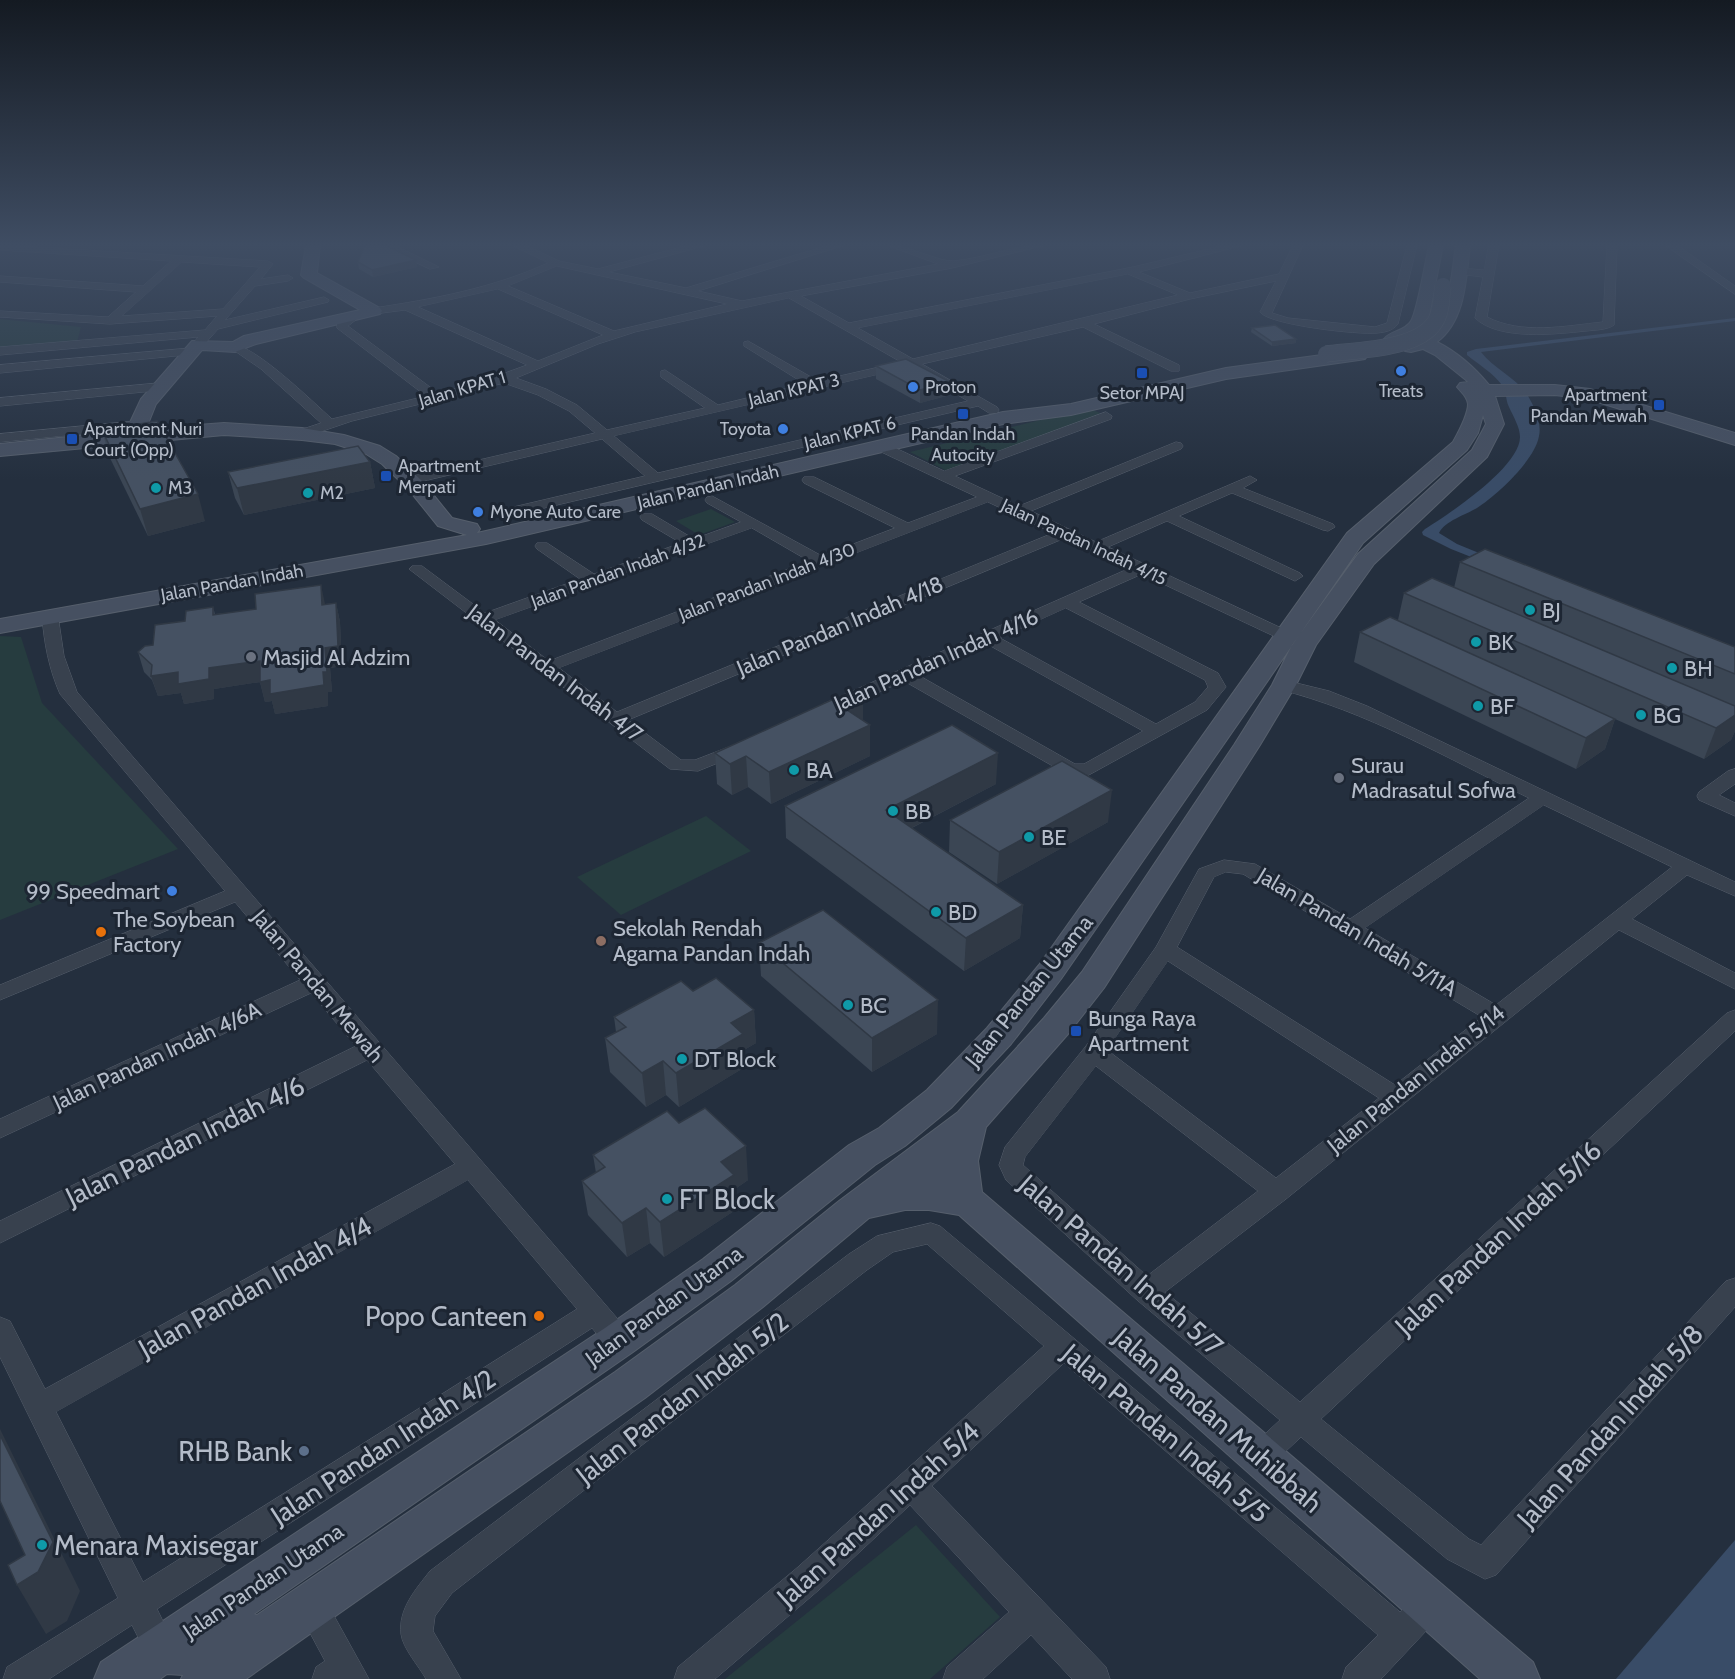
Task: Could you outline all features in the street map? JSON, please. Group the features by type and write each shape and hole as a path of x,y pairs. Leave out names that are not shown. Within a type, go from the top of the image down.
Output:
{"main road":[{"path":"136,430 147,403 204,339 235,346 250,340 321,323"},
{"path":"1407,338 1419,323"},
{"path":"1423,323 1430,327 1446,325"},
{"path":"992,410 1217,368 1379,347 1414,338 1427,332 1435,323"},
{"path":"1407,338 1446,325"},
{"name":"Jalan Pandan Indah","path":"0,626 486,538 882,447 992,410 1024,418 1231,372 1375,347 1407,338"},
{"name":"Jalan Pandan Utama","path":"1407,338 1443,368 1491,388"},
{"name":"Jalan Pandan Indah","path":"1098,391 1175,368 1250,355 1375,347"},
{"path":"1491,388 1571,386 1599,391 1735,433"},
{"path":"1491,388 1590,394 1735,439"},
{"name":"Jalan Pandan Utama","path":"205,1679 630,1385 749,1296 852,1211 970,1121 1043,1042 1093,980 1284,685 1295,640 1355,538 1455,451 1471,424 1470,412 1491,388"},
{"name":"Jalan Pandan Utama","path":"118,1679 607,1326 717,1270 862,1155 892,1137 939,1099 999,1036 1050,972 1240,702 1258,689 1286,647 1295,640 1366,559 1480,453 1495,424 1491,388"},
{"name":"Jalan Pandan Indah","path":"0,618 437,530 469,529 778,461 1072,391"},
{"path":"0,450 136,430 224,429 302,434 338,440 373,450 389,460 411,480 437,530"},
{"path":"862,1155 920,1159 919,1149 924,1127 939,1099"},
{"path":"852,1211 885,1197 902,1194 926,1195 967,1202 960,1181 960,1163 961,1145 970,1121"},
{"name":"Jalan Pandan Muhibbah","path":"920,1159 1260,1457 1415,1619 1516,1679"},
{"path":"161,1650 186,1652 231,1646 311,1605"}],"street":[{"path":"0,351 204,339 218,323"},
{"path":"0,369 204,339 252,323"},
{"path":"344,323 340,326 435,397"},
{"path":"444,323 536,365"},
{"path":"586,323 613,335"},
{"name":"Jalan KPAT 1","path":"302,434 329,423 503,378 613,335 662,323"},
{"path":"841,323 992,410"},
{"path":"847,327 865,323"},
{"name":"Jalan KPAT 3","path":"411,480 1082,323"},
{"path":"1085,323 1175,368"},
{"path":"1310,323 1375,330 1407,338"},
{"path":"1392,323 1407,338"},
{"path":"1492,323 1500,327 1543,331 1608,323"},
{"path":"748,344 815,385"},
{"path":"235,346 265,366 329,423"},
{"path":"665,374 714,408"},
{"path":"503,378 562,401 655,478"},
{"path":"0,402 160,387"},
{"name":"Jalan KPAT 6","path":"510,512 655,478 992,410"},
{"path":"943,476 1106,416"},
{"path":"0,438 136,430"},
{"path":"1019,511 1176,446"},
{"name":"Jalan Pandan Indah 4/15","path":"882,447 1295,640"},
{"path":"809,480 907,528"},
{"path":"1096,547 1250,480"},
{"path":"1231,488 1328,527"},
{"name":"Jalan Pandan Indah 4/30","path":"547,667 988,497"},
{"path":"712,500 821,561"},
{"path":"1168,516 1295,576"},
{"path":"647,517 693,544"},
{"name":"Jalan Pandan Indah 4/32","path":"483,619 752,523"},
{"name":"Jalan Pandan Indah 4/18","path":"616,719 1065,533"},
{"path":"542,546 592,580"},
{"name":"Jalan Pandan Indah 4/16","path":"816,714 1142,568"},
{"name":"Jalan Pandan Indah 4/7","path":"417,569 676,765 698,766 752,742"},
{"path":"904,674 1071,770 1087,770 1202,706 1217,687 1212,677 1066,602"},
{"name":"Jalan Pandan Mewah","path":"50,616 59,675 69,694 607,1326"},
{"path":"987,638 1156,731"},
{"path":"1284,685 1323,695 1361,710 1735,890"},
{"path":"1735,775 1706,796 1735,810"},
{"path":"1351,928 1543,797"},
{"name":"Jalan Pandan Indah 5/7","path":"1248,868 1224,866 1206,873 1165,949 1094,1052 1014,1154 1011,1165 1015,1173 1146,1292 1458,1549 1485,1564"},
{"name":"Jalan Pandan Indah 5/14","path":"1146,1292 1277,1192 1394,1096 1686,866"},
{"name":"Jalan Pandan Indah 5/11A","path":"1248,868 1496,1015"},
{"path":"0,993 238,893"},
{"path":"1617,920 1735,982"},
{"path":"1165,949 1394,1096"},
{"name":"Jalan Pandan Indah 4/6A","path":"0,1129 315,982"},
{"name":"Jalan Pandan Indah 5/16","path":"1260,1457 1735,1018"},
{"name":"Jalan Pandan Indah 4/6","path":"0,1233 370,1049"},
{"path":"1094,1052 1277,1192"},
{"name":"Jalan Pandan Indah 4/4","path":"39,1407 472,1166"},
{"name":"Jalan Pandan Indah 5/5","path":"931,1233 1064,1346 1415,1619"},
{"name":"Jalan Pandan Indah 5/2","path":"445,1679 417,1634 420,1610 441,1582 858,1262 886,1243 931,1233"},
{"name":"Jalan Pandan Indah 5/8","path":"1485,1564 1735,1289"},
{"name":"Jalan Pandan Indah 4/2","path":"19,1679 138,1604 607,1326"},
{"path":"2,1336 161,1650"},
{"name":"Jalan Pandan Indah 5/4","path":"690,1679 809,1578 1064,1346"},
{"path":"912,1485 1094,1679"},
{"path":"311,1605 342,1675"},
{"path":"959,1679 1032,1613"},
{"path":"1358,1679 1415,1619"}],"green space":[{"path":"0,323 44,323 81,327 77,342 0,349"},
{"path":"1089,408 1102,414 949,472 910,452"},
{"path":"711,509 735,522 699,535 676,521"},
{"path":"0,636 21,637 42,703 178,849 0,920"},
{"path":"706,816 751,851 621,915 577,877"},
{"path":"916,1525 1000,1617 930,1679 725,1679"}],"water":[{"path":"1690,323 1716,323 1481,352 1492,364 1518,384 1528,396 1538,420 1539,436 1523,466 1495,495 1446,525 1439,533 1457,544 1574,592 1613,613 1451,549 1423,535 1422,532 1425,529 1482,489 1509,462 1517,449 1520,433 1508,404 1504,387 1467,355 1467,352 1476,349"},
{"path":"1735,1540 1735,1679 1616,1679"}],"building":[{"path":"1275,325 1296,339 1272,342 1252,328"},
{"path":"906,359 950,382 920,390 876,366"},
{"path":"157,421 198,494 140,509 102,430"},
{"path":"358,446 370,462 237,488 228,472"},
{"path":"1485,549 1735,647 1735,674 1460,562"},
{"path":"1432,578 1735,706 1735,715 1716,728 1404,593"},
{"name":"Masjid Al Adzim","path":"321,585 322,605 336,603 338,646 325,648 327,672 323,672 324,685 270,694 270,680 260,682 260,661 209,668 209,679 178,684 178,672 151,676 152,665 138,652 145,646 153,645 155,625 185,621 186,611 213,607 213,615 256,609 255,594"},
{"path":"1390,617 1615,719 1586,738 1360,632"},
{"path":"847,693 863,703 847,710 870,725 769,772 746,756 730,764 715,753"},
{"path":"952,725 998,753 886,810 1023,905 966,938 785,806"},
{"path":"1062,761 1112,790 999,852 950,820"},
{"path":"823,910 938,1000 872,1038 759,943"},
{"path":"716,978 754,1010 731,1023 743,1034 676,1073 663,1061 642,1073 605,1038 626,1027 614,1017 681,981 693,991"},
{"path":"705,1108 746,1146 721,1162 734,1175 660,1222 646,1208 622,1223 582,1181 605,1167 593,1155 667,1111 679,1123"},
{"path":"0,1435 53,1542 38,1572 17,1585 8,1565 25,1555 0,1501"}],"place":[{"name":"Treats","path":"1401,371"},
{"name":"Setor MPAJ","path":"1142,373"},
{"name":"Proton","path":"913,387"},
{"name":"Apartment Pandan Mewah","path":"1659,405"},
{"name":"Pandan Indah Autocity","path":"963,414"},
{"name":"Toyota","path":"783,429"},
{"name":"Apartment Nuri Court (Opp)","path":"72,439"},
{"name":"Apartment Merpati","path":"386,476"},
{"name":"M3","path":"156,488"},
{"name":"M2","path":"308,493"},
{"name":"Myone Auto Care","path":"478,512"},
{"name":"BJ","path":"1530,610"},
{"name":"BK","path":"1476,642"},
{"name":"Masjid Al Adzim","path":"251,657"},
{"name":"BH","path":"1672,668"},
{"name":"BF","path":"1478,706"},
{"name":"BG","path":"1641,715"},
{"name":"BA","path":"794,770"},
{"name":"Surau Madrasatul Sofwa","path":"1339,778"},
{"name":"BB","path":"893,811"},
{"name":"BE","path":"1029,837"},
{"name":"99 Speedmart","path":"172,891"},
{"name":"BD","path":"936,912"},
{"name":"The Soybean Factory","path":"101,932"},
{"name":"Sekolah Rendah Agama Pandan Indah","path":"601,941"},
{"name":"BC","path":"848,1005"},
{"name":"Bunga Raya Apartment","path":"1076,1031"},
{"name":"DT Block","path":"682,1059"},
{"name":"FT Block","path":"667,1199"},
{"name":"Popo Canteen","path":"539,1316"},
{"name":"RHB Bank","path":"304,1451"},
{"name":"Menara Maxisegar","path":"42,1545"}]}
